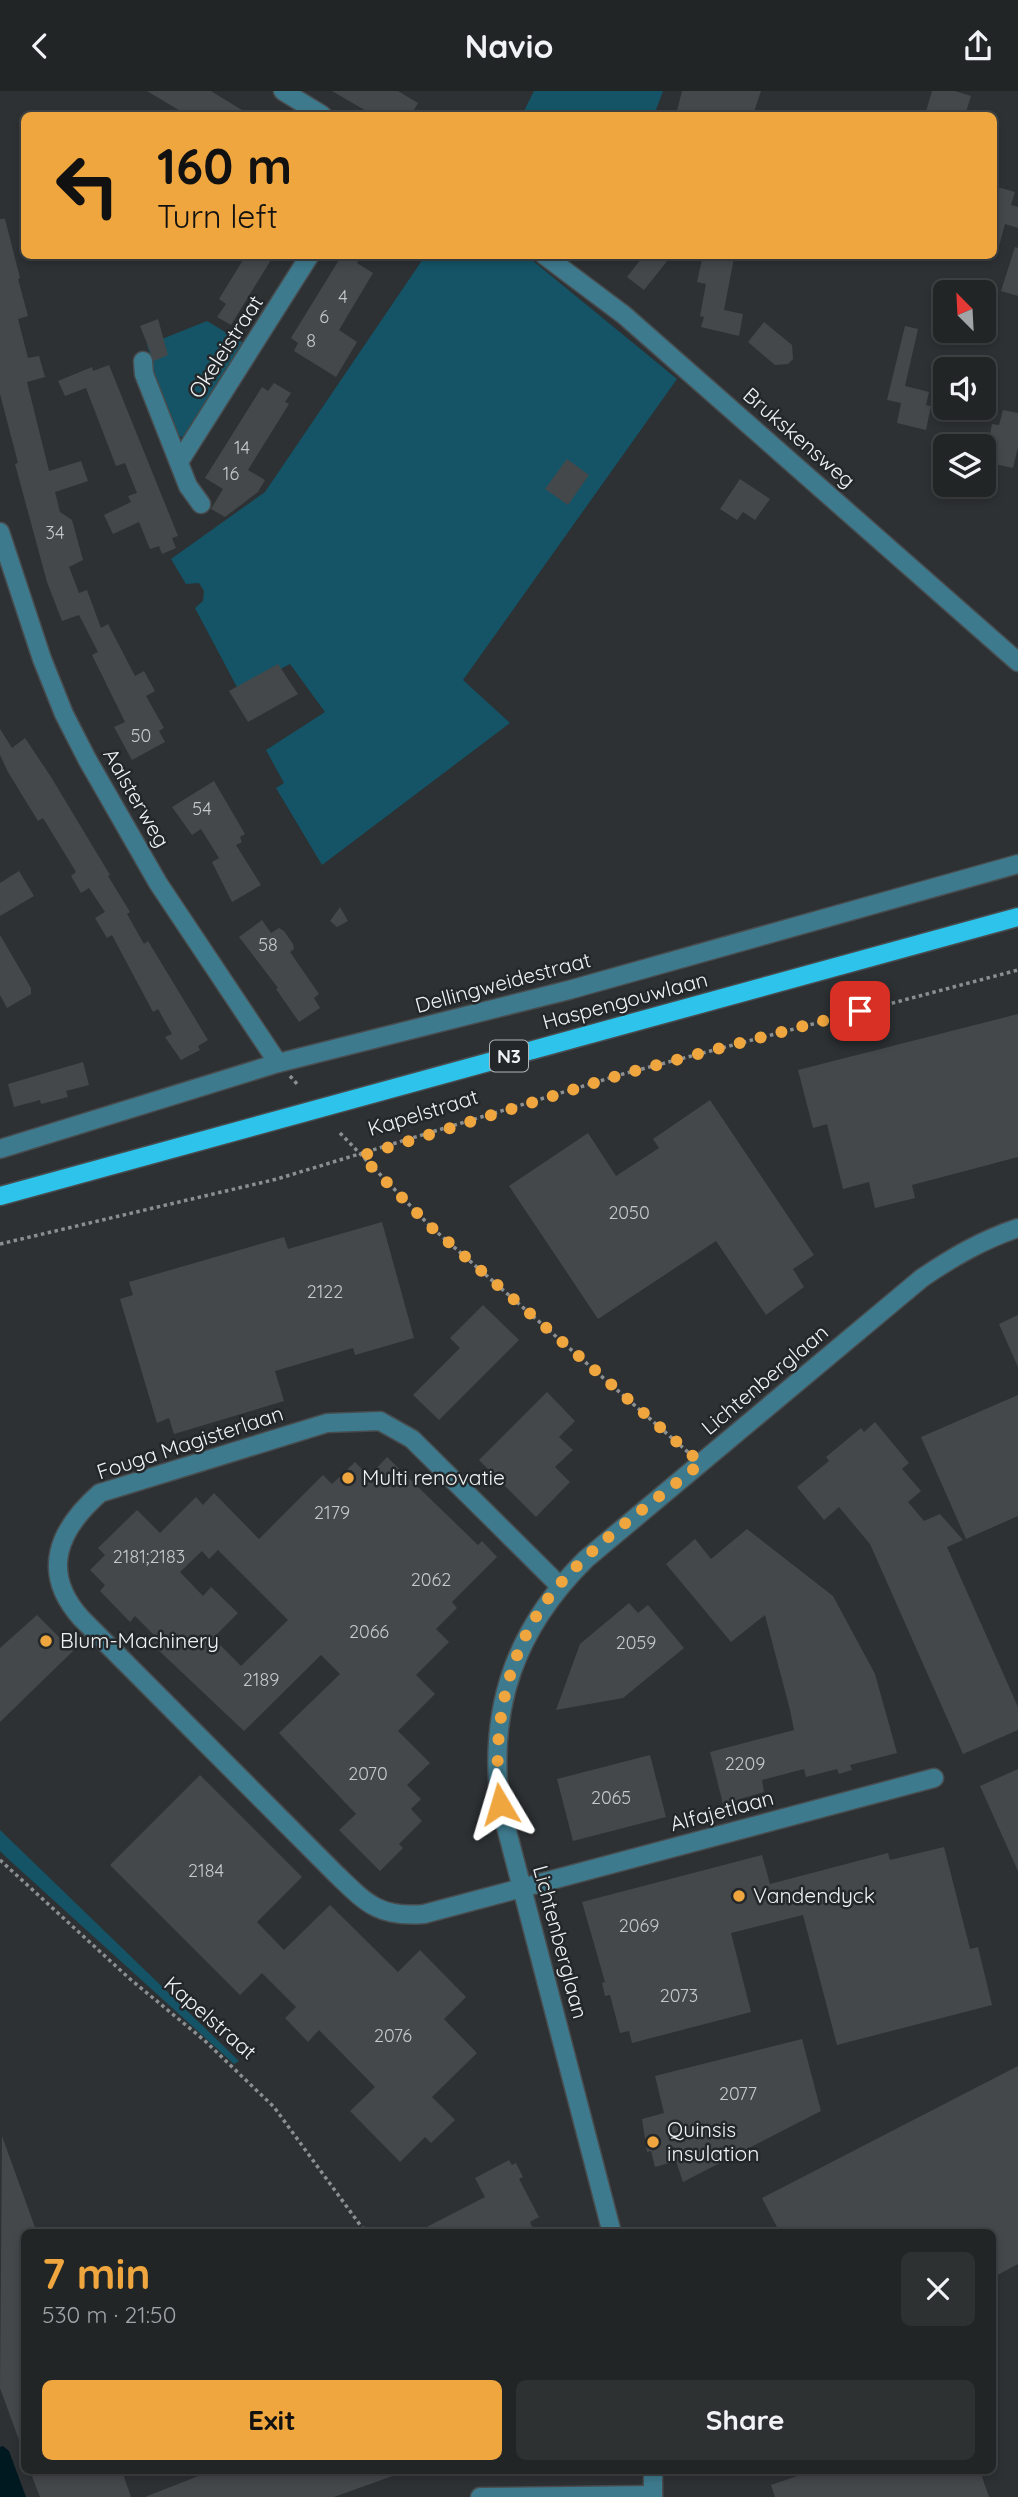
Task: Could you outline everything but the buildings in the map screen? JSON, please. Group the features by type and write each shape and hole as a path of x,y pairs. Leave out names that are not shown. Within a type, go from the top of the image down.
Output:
{"main road":[{"name":"Haspengouwlaan","path":"0,1196 1018,917"}],"street":[{"path":"283,91 317,112"},
{"name":"Okeleistraat","path":"179,462 307,259"},
{"name":"Brukskensweg","path":"549,259 624,314 1018,662"},
{"name":"Okeleistraat","path":"143,361 144,374 188,486 201,504"},
{"name":"Aalsterweg","path":"0,533 46,670 87,759 158,883 278,1063"},
{"name":"Dellingweidestraat","path":"0,1149 278,1063 569,990 1018,865"},
{"name":"Lichtenberglaan","path":"611,2229 500,1804 496,1769 498,1733 503,1697 513,1665 534,1620 559,1585 586,1559 922,1278 967,1249 1018,1228"},
{"name":"Fouga Magisterlaan","path":"522,1888 424,1914 383,1913 372,1906 70,1605 62,1590 59,1550 65,1531 78,1512 100,1493 327,1423 371,1420 390,1425 412,1439 559,1585"},
{"name":"Alfajetlaan","path":"522,1888 934,1778"},
{"path":"480,2497 653,2496 653,2474"}],"path":[{"name":"Kapelstraat","path":"0,1244 277,1179 361,1156 623,1074 1018,970"},
{"path":"340,1133 430,1226 701,1463"},
{"name":"Kapelstraat","path":"0,1860 120,1970 204,2040 274,2107 363,2229"}],"shaded area":[{"path":"534,91 663,91 655,112 524,112"},
{"path":"423,259 531,259 677,379 463,680 510,723 322,865 276,788 284,783 266,750 325,712 290,664 239,691 195,608 203,601 204,591 199,583 186,584 171,559 265,492"},
{"path":"207,321 245,344 190,434 184,437 175,436 149,372 154,365 147,345"},
{"path":"0,1830 239,2061 234,2064 6,1857 0,1851"},
{"path":"3,2446 9,2451 26,2497 0,2497 0,2447"}],"place":[{"name":"Multi renovatie","path":"348,1478"},
{"name":"Blum-Machinery","path":"46,1641"},
{"name":"Vandendyck","path":"739,1896"},
{"name":"Quinsis insulation","path":"653,2142"}],"route":[{"path":"500,1804 496,1769 503,1697 513,1665 534,1620 559,1585 586,1559 701,1463 430,1226 361,1156 623,1074 860,1011"}]}
